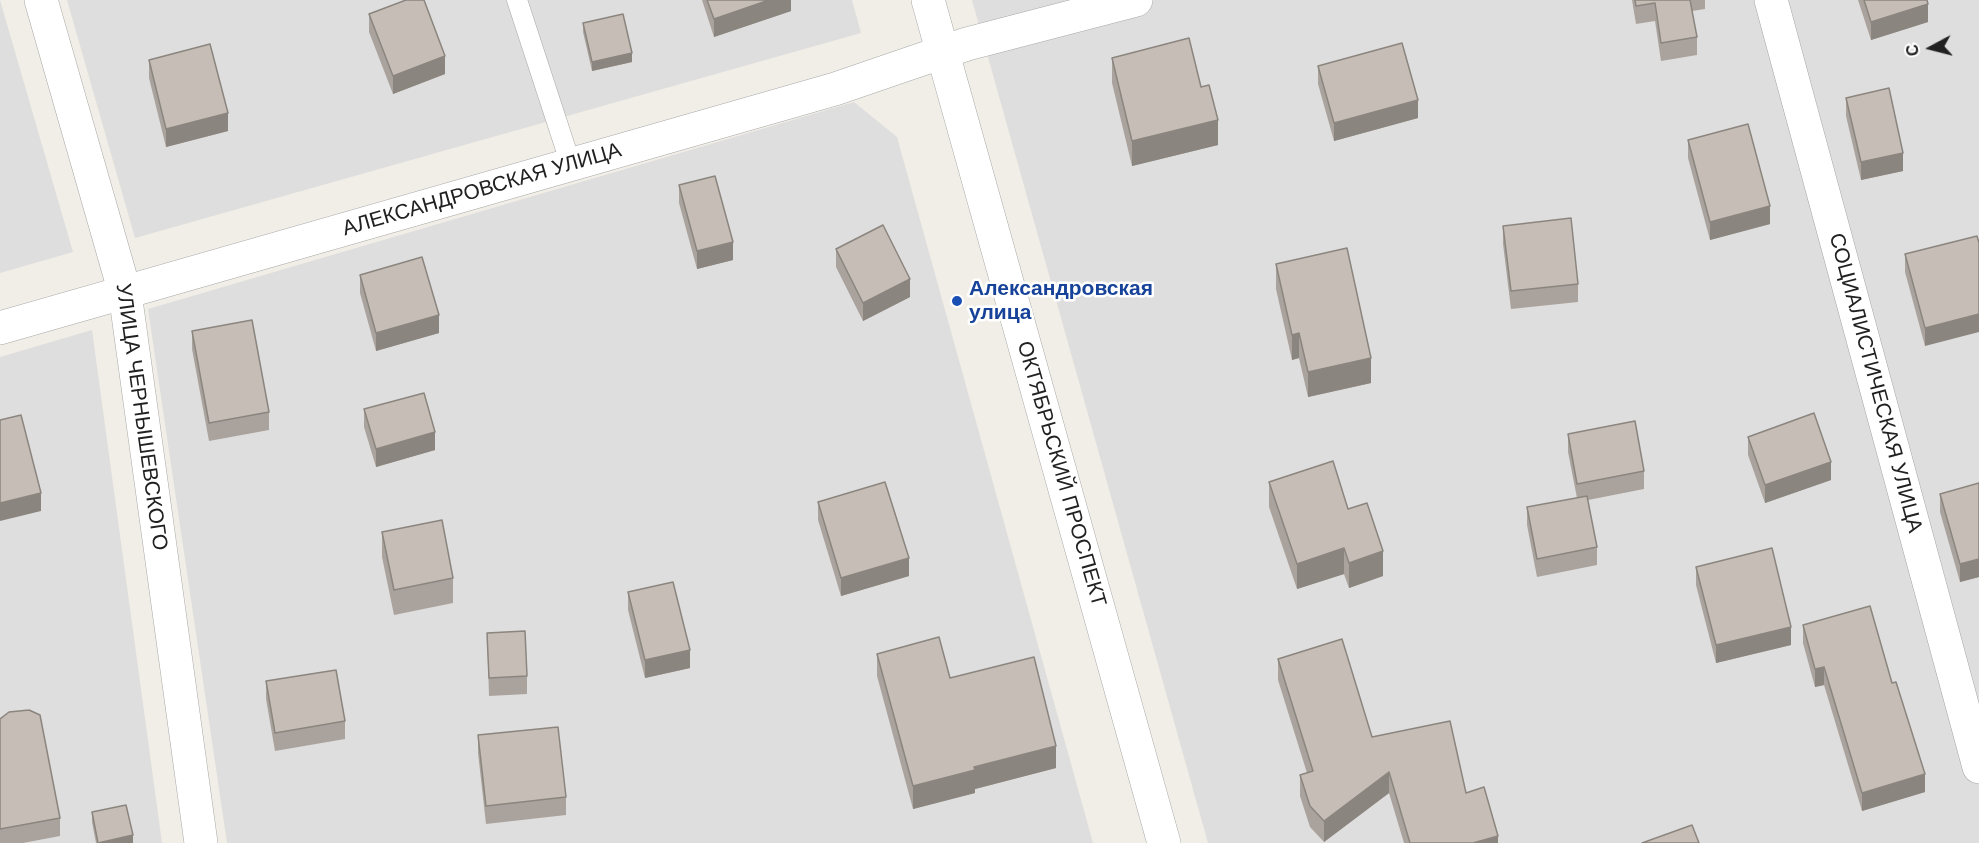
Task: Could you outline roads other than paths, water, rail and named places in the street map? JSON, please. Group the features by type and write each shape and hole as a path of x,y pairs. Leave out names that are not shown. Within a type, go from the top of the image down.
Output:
{"street":[{"name":"УЛИЦА ЧЕРНЫШЕВСКОГО","path":"41,0 125,293 201,843"},
{"name":"ОКТЯБРЬСКИЙ ПРОСПЕКТ","path":"928,0 1164,843"},
{"name":"АЛЕКСАНДРОВСКАЯ УЛИЦА","path":"0,328 835,89 967,44 1136,0"},
{"name":"СОЦИАЛИСТИЧЕСКАЯ УЛИЦА","path":"1772,0 1979,767"}],"lane":[{"path":"517,0 571,165"}],"place":[{"name":"Александровская улица","path":"957,301"}]}
